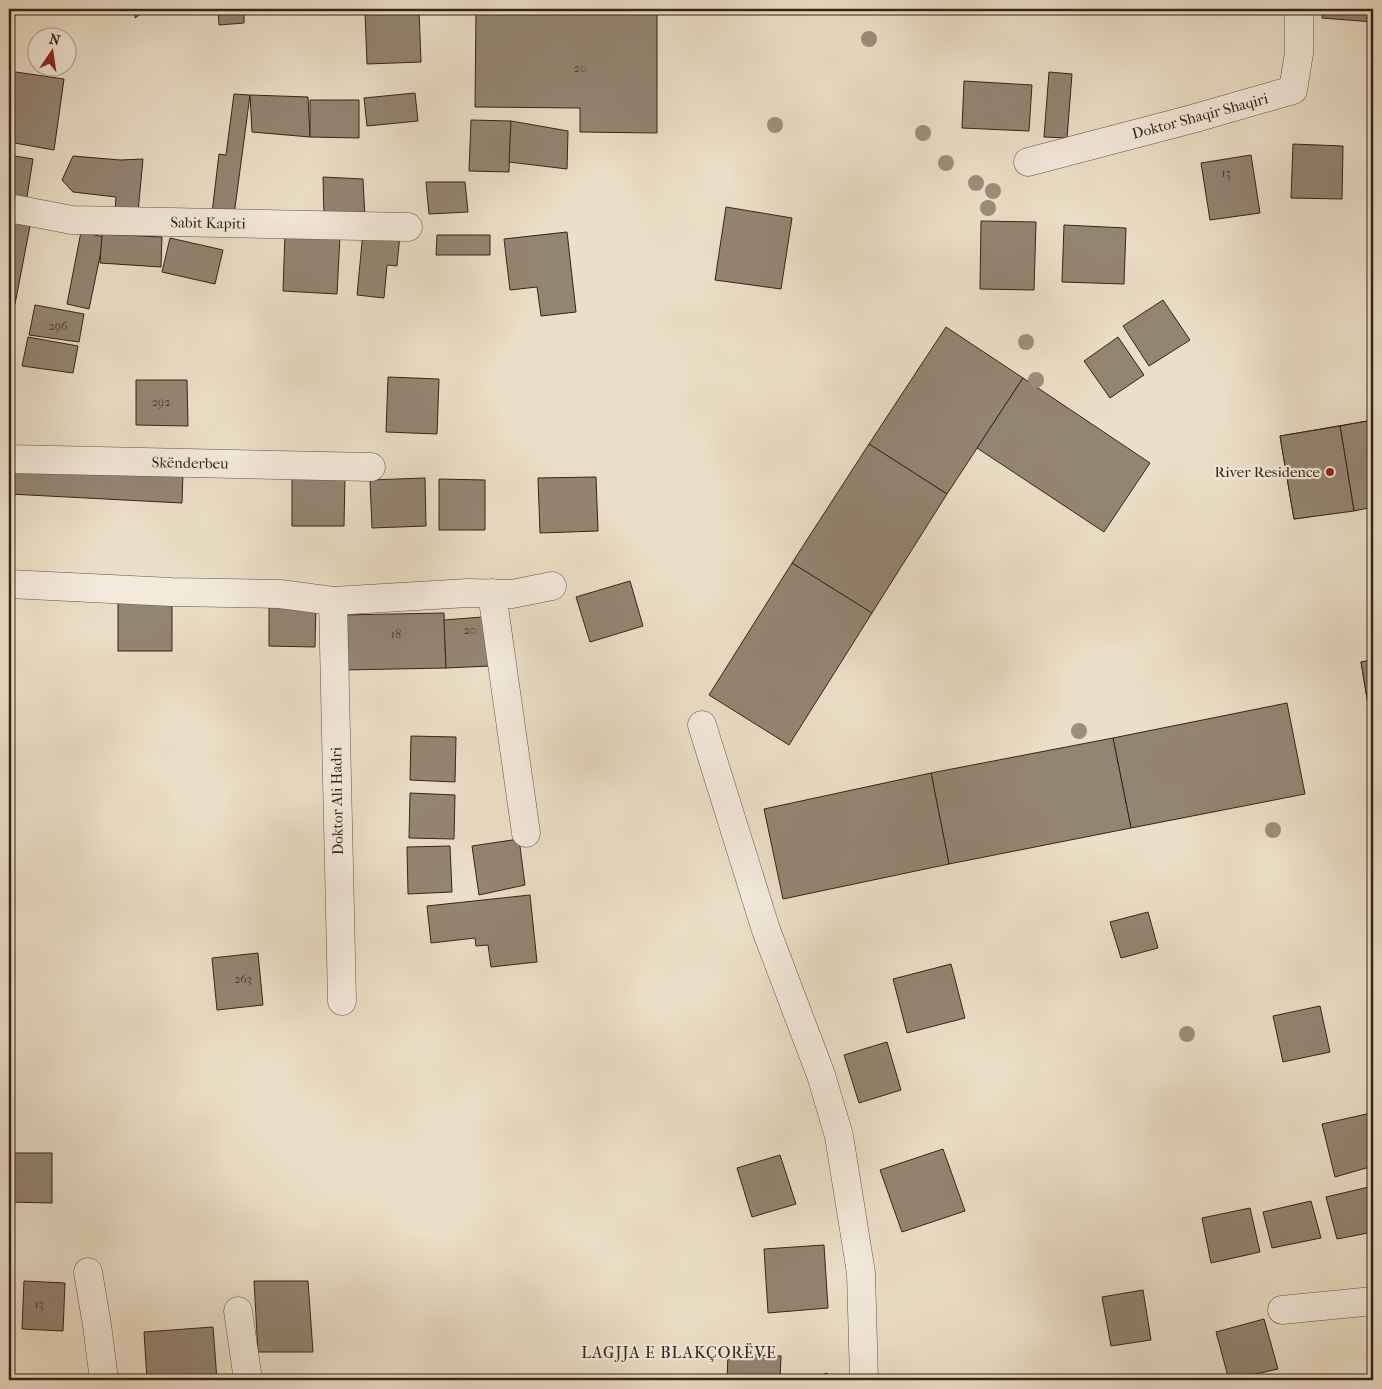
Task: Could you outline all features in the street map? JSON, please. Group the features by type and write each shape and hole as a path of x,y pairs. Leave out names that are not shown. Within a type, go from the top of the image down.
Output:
{"street":[{"name":"Doktor Shaqir Shaqiri","path":"1028,162 1192,119 1293,90 1299,53 1299,9"},
{"name":"Sabit Kapiti","path":"9,208 72,220 408,227"},
{"name":"Skënderbeu","path":"9,459 371,467"},
{"path":"9,584 172,592 280,594 332,601 468,593 512,594 552,586"},
{"path":"492,594 526,833"},
{"name":"Doktor Ali Hadri","path":"332,601 342,1001"},
{"path":"702,725 766,930 821,1075 839,1136 861,1273 864,1380"},
{"path":"88,1272 104,1380"},
{"path":"1282,1310 1373,1301"},
{"path":"238,1311 248,1380"}],"building":[{"path":"135,9 148,9 135,18"},
{"path":"218,9 244,9 244,23 219,25"},
{"path":"365,9 419,9 419,11 365,12"},
{"path":"476,9 657,9 657,133 580,132 580,108 475,107"},
{"path":"1323,9 1373,9 1373,22 1322,18"},
{"path":"419,11 421,62 367,64 365,12"},
{"path":"9,71 28,74 28,78 64,79 54,150 9,142"},
{"path":"1049,72 1072,74 1067,138 1044,137"},
{"path":"964,81 1032,85 1029,131 962,128"},
{"path":"415,93 418,121 367,126 364,98"},
{"path":"234,94 250,95 234,215 212,213 219,154 226,155"},
{"path":"250,95 308,97 310,137 252,132"},
{"path":"310,100 359,100 359,138 310,137"},
{"path":"471,120 511,121 509,172 469,171"},
{"path":"511,121 568,131 567,169 509,162"},
{"path":"1293,144 1343,146 1342,199 1291,198"},
{"path":"9,155 33,159 26,203 9,199"},
{"path":"1251,155 1260,213 1210,220 1201,163"},
{"path":"73,156 120,160 143,159 138,212 115,211 116,197 73,192 62,180"},
{"path":"323,177 363,179 365,218 324,216"},
{"path":"426,182 465,182 468,212 429,214"},
{"path":"726,207 792,218 781,289 715,280"},
{"path":"981,221 1036,222 1034,290 980,289"},
{"path":"9,222 30,226 15,304 9,303"},
{"path":"1064,225 1126,228 1124,284 1062,282"},
{"path":"81,232 104,237 89,309 67,304"},
{"path":"363,232 400,235 397,266 387,265 384,298 357,295"},
{"path":"567,232 576,312 541,316 537,287 510,290 504,239"},
{"path":"285,233 340,236 337,294 283,291"},
{"path":"102,234 162,237 161,267 100,263"},
{"path":"437,235 490,235 490,255 436,255"},
{"path":"170,238 223,250 215,284 162,272"},
{"path":"1163,300 1190,340 1149,366 1123,326"},
{"path":"35,305 84,314 79,342 29,335"},
{"path":"946,327 1023,378 947,494 869,444"},
{"path":"28,337 78,346 73,373 22,366"},
{"path":"1118,337 1144,375 1110,398 1084,361"},
{"path":"388,377 439,379 437,434 386,432"},
{"path":"1023,378 1150,463 1104,532 977,448"},
{"path":"136,380 187,380 188,426 136,425"},
{"name":"River Residence","path":"1373,420 1373,507 1294,519 1280,436"},
{"path":"1373,420 1373,507 1354,511 1340,426"},
{"name":"River Residence","path":"1340,426 1354,511 1294,519 1280,436"},
{"path":"869,444 947,494 872,613 792,563"},
{"path":"9,464 183,472 182,503 9,494"},
{"path":"292,476 345,476 344,526 292,526"},
{"path":"596,477 598,531 540,533 538,478"},
{"path":"425,478 426,526 372,528 370,480"},
{"path":"439,479 485,480 485,530 439,530"},
{"path":"792,563 872,613 789,745 709,695"},
{"path":"630,581 643,626 590,642 576,597"},
{"path":"118,601 172,601 172,651 118,651"},
{"path":"269,602 316,603 315,647 269,646"},
{"path":"444,613 446,668 343,670 342,615"},
{"path":"483,617 490,666 446,668 444,620"},
{"path":"1373,660 1373,735 1361,662"},
{"path":"1373,660 1373,735 1361,662"},
{"path":"1287,703 1305,794 1131,828 1113,738"},
{"path":"411,736 456,737 455,782 410,780"},
{"path":"1113,738 1131,828 949,864 931,773"},
{"path":"931,773 949,864 783,899 764,809"},
{"path":"410,793 455,795 454,839 409,838"},
{"path":"519,839 525,885 479,895 472,846"},
{"path":"450,846 452,892 408,894 407,847"},
{"path":"530,895 537,962 491,967 488,945 476,946 475,938 431,943 427,906"},
{"path":"1148,912 1158,948 1121,958 1110,922"},
{"path":"258,953 263,1005 217,1010 212,958"},
{"path":"951,964 965,1018 907,1033 893,979"},
{"path":"1320,1006 1330,1052 1283,1062 1273,1016"},
{"path":"887,1042 901,1090 859,1103 844,1055"},
{"path":"1371,1113 1373,1120 1373,1166 1335,1177 1322,1124"},
{"path":"943,1149 965,1211 902,1232 880,1170"},
{"path":"9,1153 52,1153 52,1203 9,1202"},
{"path":"780,1155 796,1204 752,1217 737,1168"},
{"path":"1373,1186 1373,1232 1337,1239 1326,1197"},
{"path":"1311,1201 1321,1238 1272,1248 1263,1212"},
{"path":"1250,1208 1260,1252 1211,1263 1202,1218"},
{"path":"824,1245 828,1308 768,1313 764,1249"},
{"path":"24,1281 65,1283 63,1331 22,1329"},
{"path":"254,1281 308,1281 313,1352 258,1352"},
{"path":"1143,1290 1151,1340 1111,1346 1102,1297"},
{"path":"1264,1319 1278,1369 1229,1380 1216,1332"},
{"path":"213,1327 217,1380 147,1380 144,1332"},
{"path":"728,1354 781,1356 780,1380 727,1380"},
{"path":"827,1373 830,1380 809,1380 809,1379"}],"place":[{"name":"River Residence","path":"1330,472"}],"district":[{"name":"LAGJJA E BLAKÇORËVE","path":"679,1352"}]}
